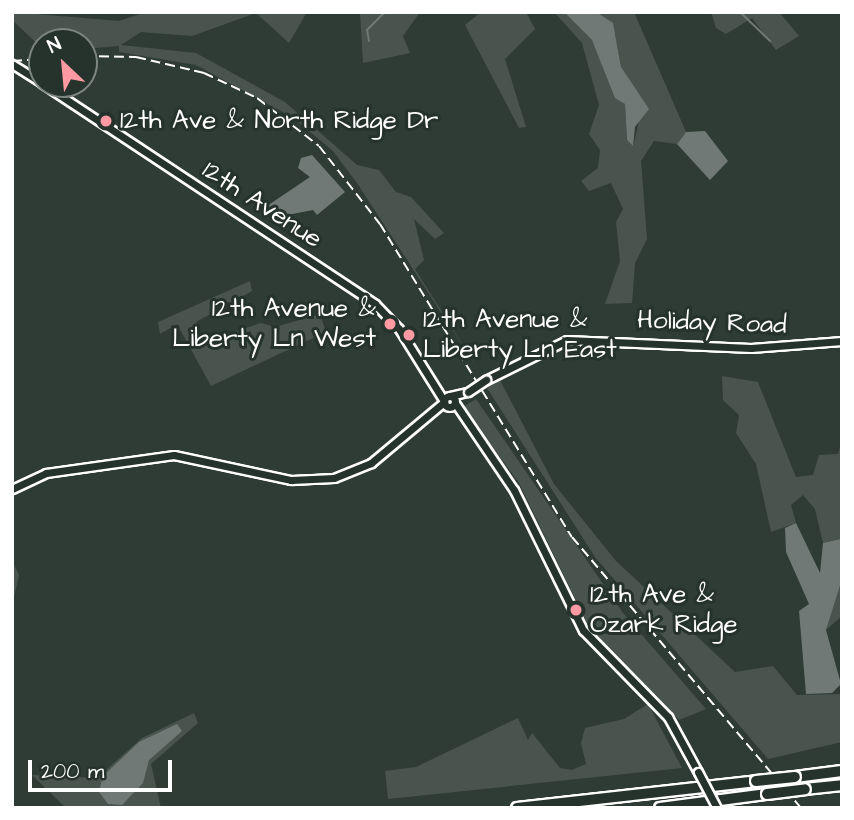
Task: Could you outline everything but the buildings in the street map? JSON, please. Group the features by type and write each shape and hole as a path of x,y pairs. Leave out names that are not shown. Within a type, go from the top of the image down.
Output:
{"highway":[{"path":"517,808 842,771"},
{"path":"660,808 842,785"}],"street":[{"name":"12th Avenue","path":"12,64 28,74"},
{"name":"12th Avenue","path":"64,98 375,304 437,383 514,490 583,630 668,717 717,808"},
{"name":"Holiday Road","path":"12,489 46,473 174,455 292,480 334,478 371,463 450,402 486,380 567,340 751,348 842,341"}],"shaded area":[{"path":"12,12 119,21 146,12 307,12 289,43 256,13 192,36 141,32 121,45 196,53 285,102 357,165 379,170 396,192 411,197 444,233 435,239 414,219 424,260 415,269 481,374 359,186 333,151 292,117 196,65 119,52 119,46 98,48 98,28 28,28 28,35 12,20"},
{"path":"360,12 420,12 403,36 410,53 363,63"},
{"path":"481,12 526,12 535,29 505,59 526,127 519,128 465,25"},
{"path":"554,12 564,12 592,40 625,104 627,140 633,146 643,105 621,67 615,34 596,12 634,12 686,132 677,144 654,141 641,161 647,239 635,263 632,303 605,304 620,261 616,222 623,209 611,183 589,191 581,181 598,168 600,150 589,134 599,105 582,43"},
{"path":"564,12 596,12 613,23 621,67 649,109 635,127 633,146 627,140 625,104 615,98 592,40"},
{"path":"711,12 779,12 799,36 776,50 752,18 726,34 716,28"},
{"path":"705,131 728,161 710,180 677,144 686,132"},
{"path":"312,155 345,192 317,215 313,210 282,216 267,206 310,177 298,168 301,158"},
{"path":"250,281 252,291 196,322 204,342 261,323 275,327 320,314 326,332 211,386 177,324 160,334 158,322"},
{"path":"722,376 758,382 796,477 813,475 819,455 838,454 842,439 842,545 839,539 823,543 815,509 803,495 791,505 796,523 771,532 756,464 736,433 739,415 723,400"},
{"path":"500,380 554,484 616,561 735,672 773,666 797,695 842,694 842,742 768,759 595,557 487,388"},
{"path":"476,399 623,613 706,709 679,720 590,629 519,483 463,407"},
{"path":"796,523 820,573 823,543 840,539 842,545 842,579 826,630 841,684 832,693 806,694 799,611 809,604 786,552 785,528"},
{"path":"12,560 19,575 12,606"},
{"path":"842,579 842,616 826,630 834,601"},
{"path":"648,704 682,768 388,799 385,771 416,767 518,718 528,740 532,733 560,768 572,770 586,764 581,743 585,728 624,719"},
{"path":"194,713 198,723 151,764 161,808 66,808 32,775 97,778 142,738"},
{"path":"177,724 182,731 149,760 143,783 122,805 108,804 99,792 103,776 139,742"}],"waterway":[{"path":"369,41 367,30 385,12"},
{"path":"740,12 770,41"}],"railway":[{"path":"98,56 136,57 204,73 257,98 319,146 380,224 572,537 801,808"},
{"path":"12,61 28,60"}],"place":[{"name":"12th Ave & North Ridge Dr","path":"106,121"},
{"name":"12th Avenue & Liberty Ln West","path":"390,324"},
{"name":"12th Avenue & Liberty Ln East","path":"409,335"},
{"name":"12th Ave & Ozark Ridge","path":"576,610"}]}
